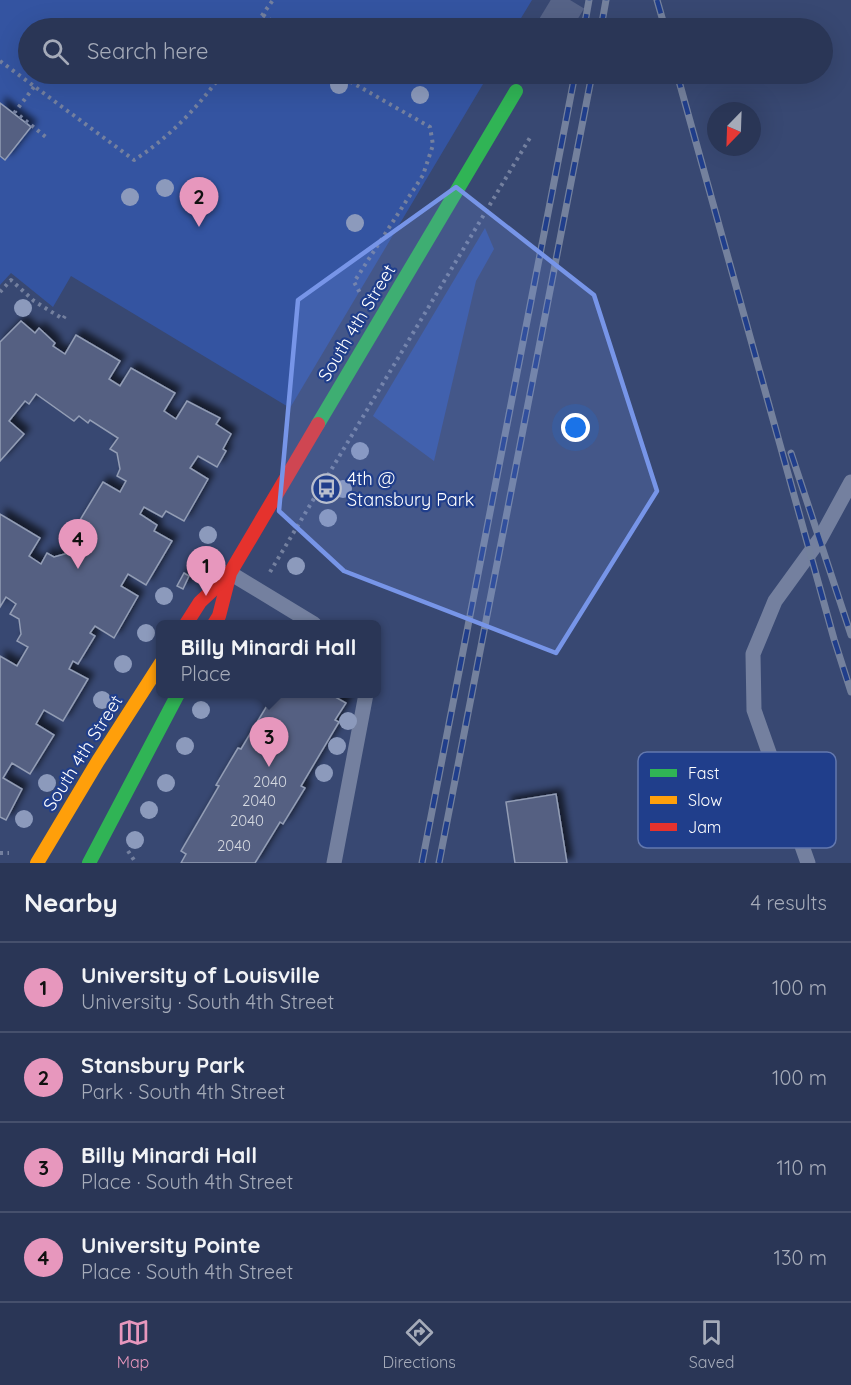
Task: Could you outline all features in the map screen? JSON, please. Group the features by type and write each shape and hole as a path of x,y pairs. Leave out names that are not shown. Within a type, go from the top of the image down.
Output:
{"main road":[{"name":"South 4th Street","path":"189,620 200,602 230,573 516,91"},
{"name":"South 4th Street","path":"216,620 230,573"},
{"name":"South 4th Street","path":"37,863 98,761 156,671"},
{"path":"89,863 175,698"}],"lane":[{"path":"769,752 754,710 753,654 775,601 816,546 851,482"},
{"path":"230,573 308,620"},
{"path":"333,863 365,698"},
{"path":"803,848 808,863"}],"path":[{"path":"261,18 273,0"},
{"path":"263,15 268,18"},
{"path":"0,61 18,75"},
{"path":"30,84 134,160 157,145 206,96 215,84"},
{"path":"355,84 430,127 433,145 423,175 354,282 362,295"},
{"path":"34,87 15,112 47,138"},
{"path":"278,558 531,136"},
{"path":"0,292 11,280 34,301 63,319 65,316"},
{"path":"0,853 9,852"}],"highlighted area":[{"path":"456,187 594,295 657,491 556,653 344,571 279,511 298,300"}],"shaded area":[{"path":"0,0 532,0 521,18 18,18 18,84 483,84 290,408 71,276 53,307 11,273 0,285"},
{"path":"485,228 494,249 476,281 434,461 373,416"}],"building":[{"path":"0,103 31,127 5,160 0,156"},
{"path":"21,321 35,333 39,328 55,343 53,346 65,354 76,335 120,361 109,379 120,386 131,368 175,393 164,411 176,419 187,401 220,418 216,424 231,434 223,449 226,451 217,467 198,456 190,468 208,479 184,521 166,511 162,517 144,507 140,514 157,525 154,531 172,541 146,585 128,574 121,586 138,596 114,638 95,626 90,633 95,636 78,664 73,661 69,669 88,679 63,721 44,710 36,724 54,735 30,774 12,763 3,778 22,789 6,820 0,817 0,656 17,666 28,647 17,641 21,634 19,619 10,614 16,604 6,597 0,607 0,514 40,538 29,556 41,564 47,553 54,557 68,553 73,546 84,553 94,535 77,525 103,482 120,492 126,481 117,476 120,469 117,453 110,449 118,438 90,420 88,423 79,416 74,421 36,394 29,404 25,401 9,421 24,434 0,461 0,342"},
{"path":"184,573 189,576 183,589 177,586"},
{"path":"272,698 337,698 346,703 335,720 339,722 301,786 305,788 283,824 280,822 255,863 181,863 186,854 181,851 219,786 216,785 238,748 241,749"},
{"path":"556,794 567,863 515,863 506,802"}],"tunnel":[{"path":"559,18 570,0"}],"railway":[{"path":"586,18 589,0"},
{"path":"603,18 606,0"},
{"path":"657,0 662,18"},
{"path":"422,863 573,84"},
{"path":"439,863 590,84"},
{"path":"680,84 834,639 851,692"},
{"path":"791,453 851,635"}],"traffic: fast":[{"path":"318,424 516,91"},
{"path":"89,863 176,698"}],"traffic: slow":[{"path":"37,863 98,761 156,671"}],"traffic: jam":[{"path":"216,620 230,573 318,424"},
{"path":"189,620 200,602 229,575"}],"place":[{"name":"Stansbury Park","path":"199,227"},
{"name":"4th @ Stansbury Park","path":"326,489"},
{"name":"University Pointe","path":"78,569"},
{"name":"University of Louisville","path":"206,596"},
{"name":"Billy Minardi Hall","path":"269,767"}]}
